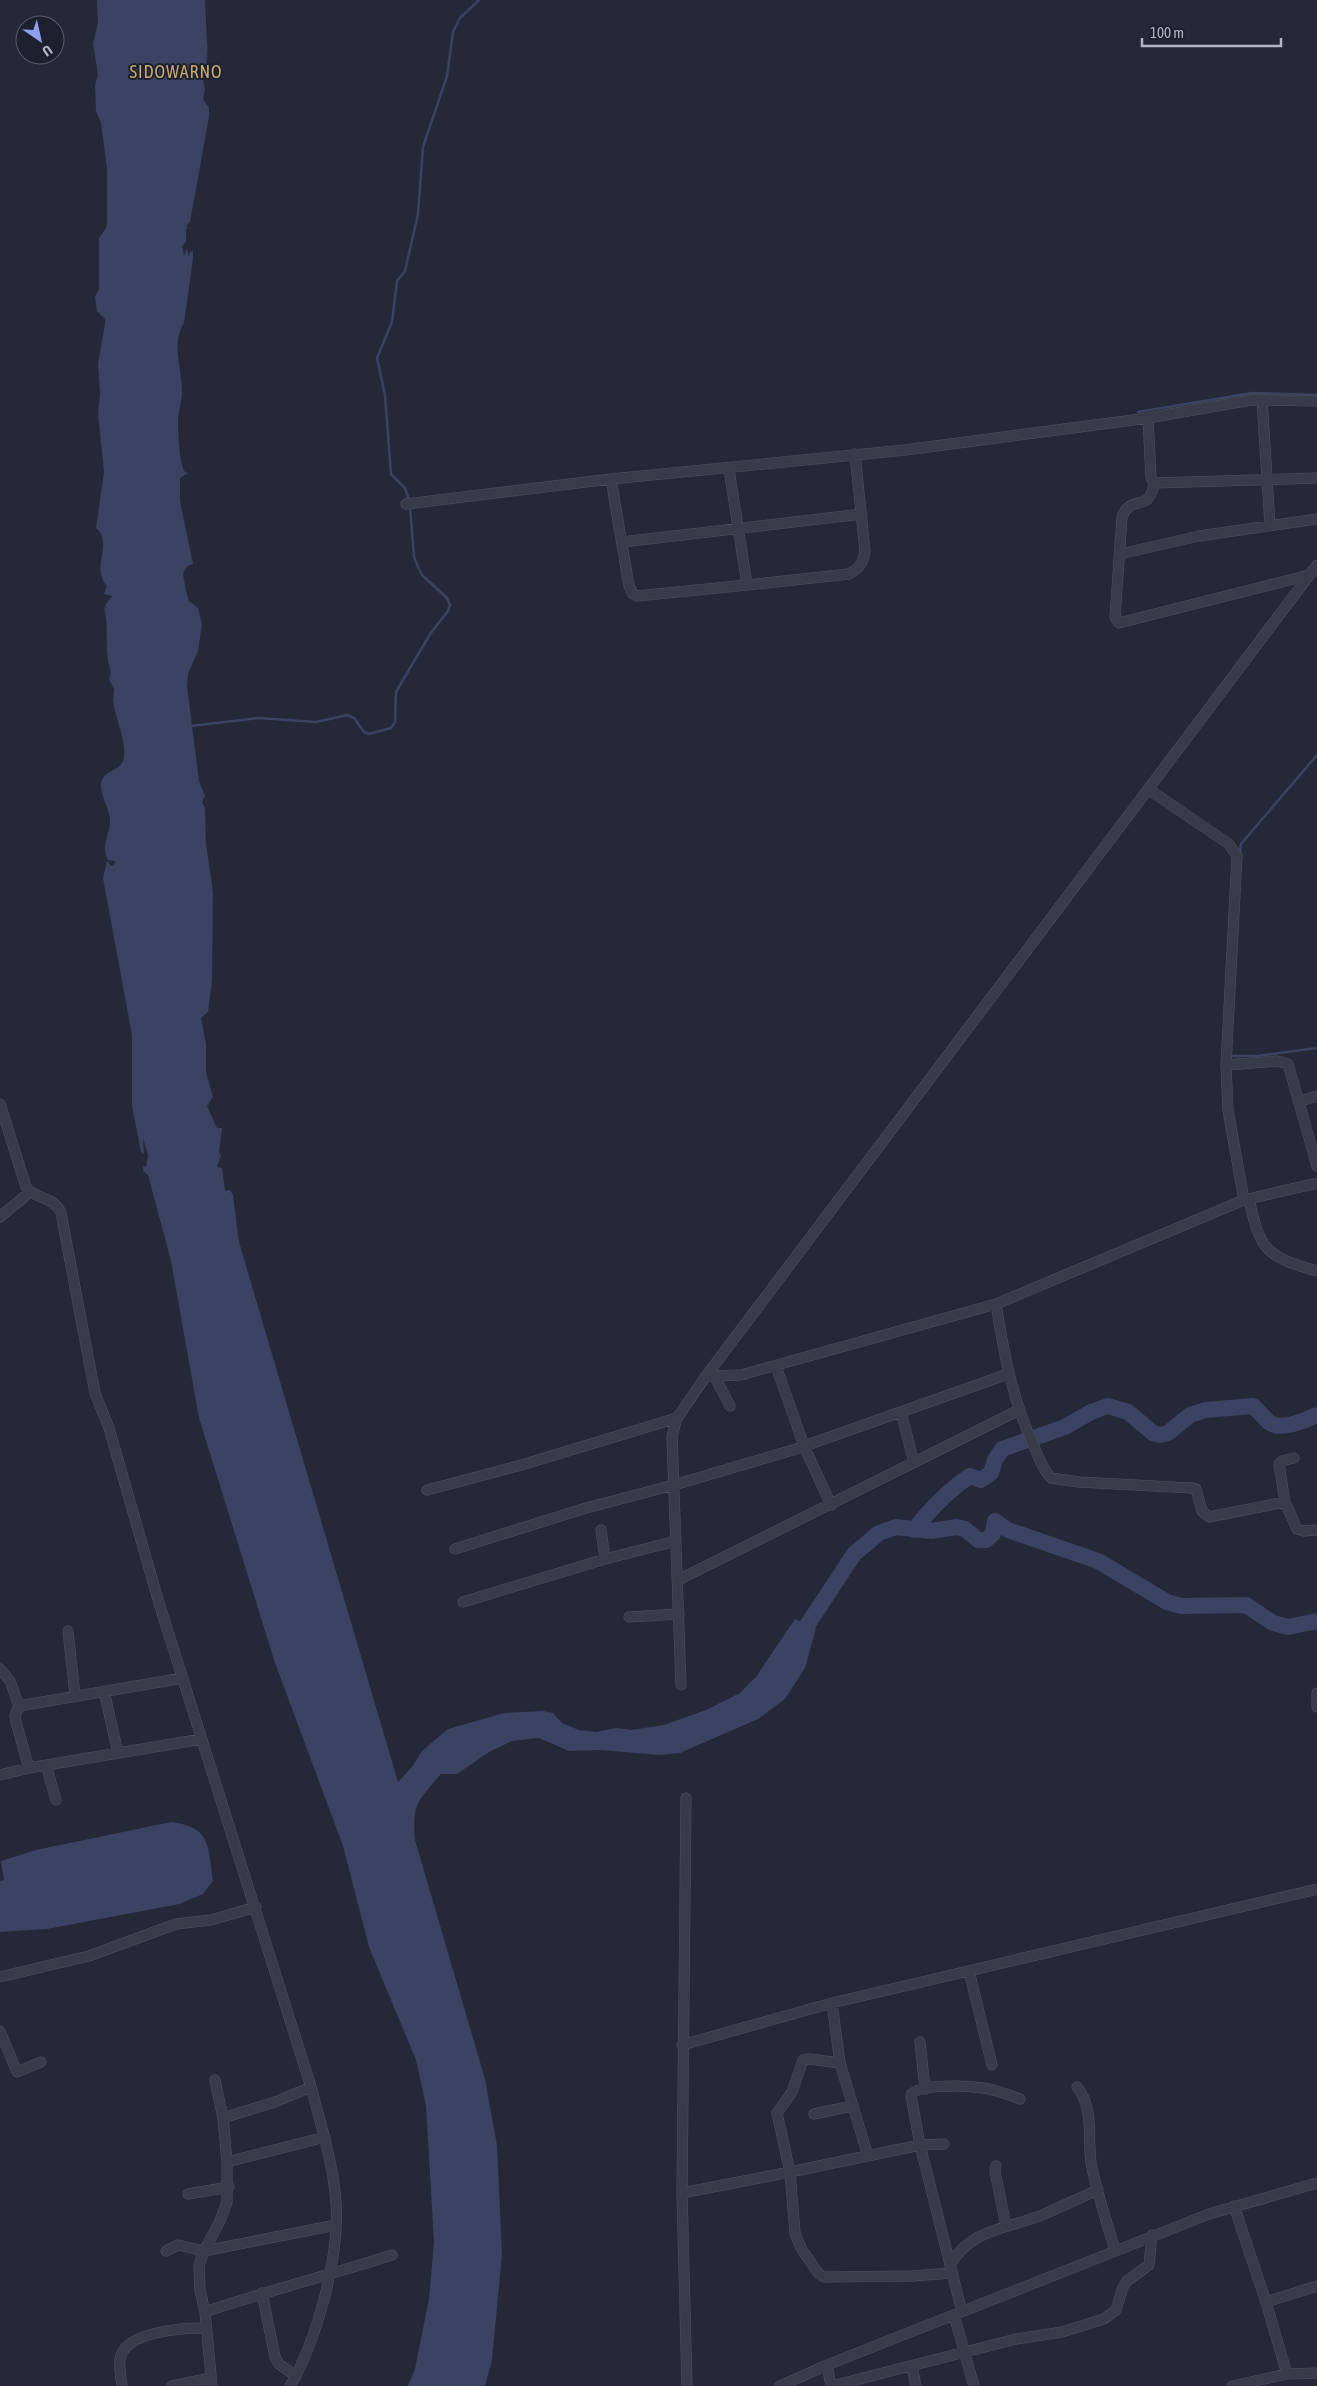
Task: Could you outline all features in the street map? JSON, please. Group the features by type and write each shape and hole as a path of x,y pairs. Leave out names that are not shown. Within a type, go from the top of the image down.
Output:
{"street":[{"path":"406,504 611,479 729,469 905,450 1148,418 1262,399 1317,401"},
{"path":"1262,399 1270,525"},
{"path":"1148,418 1150,477 1154,483 1152,497 1129,506 1122,517 1115,617 1121,623 1310,575"},
{"path":"611,479 629,586 633,594 637,596 849,574 858,569 863,562 865,551 855,454"},
{"path":"729,469 747,584"},
{"path":"1154,483 1317,478"},
{"path":"622,542 862,514"},
{"path":"1120,554 1199,536 1317,519"},
{"path":"681,1685 672,1436 677,1418 711,1376 1317,565"},
{"path":"1148,789 1229,844 1237,856 1228,1110 1246,1199 1259,1238 1269,1252 1300,1266 1317,1271"},
{"path":"1229,1065 1277,1061 1288,1064 1315,1150 1317,1166"},
{"path":"1300,1101 1317,1096"},
{"path":"0,1104 24,1181 30,1192 54,1202 61,1213 95,1394 109,1428 183,1678 256,1907 325,2137 334,2180 336,2225 329,2275 320,2312 296,2376 290,2386"},
{"path":"711,1376 741,1375 996,1304 1246,1199 1317,1183"},
{"path":"0,1217 30,1192"},
{"path":"996,1304 1008,1374 1019,1410 1044,1468 1055,1480 1191,1488 1198,1492 1202,1511 1209,1517 1285,1502"},
{"path":"776,1366 804,1446 831,1504"},
{"path":"455,1549 586,1508 674,1485 804,1446 1008,1374"},
{"path":"711,1376 730,1406"},
{"path":"678,1580 1019,1410"},
{"path":"901,1412 914,1463"},
{"path":"427,1490 518,1466 677,1418"},
{"path":"1294,1458 1282,1461 1279,1464 1285,1502 1297,1529 1304,1531 1317,1530"},
{"path":"600,1530 605,1559"},
{"path":"463,1602 605,1559 676,1541"},
{"path":"629,1616 679,1614"},
{"path":"68,1631 75,1695"},
{"path":"0,1670 10,1681 19,1706 15,1716 29,1768"},
{"path":"19,1706 183,1678"},
{"path":"104,1690 118,1753"},
{"path":"1317,1693 1317,1707"},
{"path":"0,1775 29,1768 202,1739"},
{"path":"46,1765 56,1800"},
{"path":"686,1798 682,2045 682,2193 686,2386"},
{"path":"682,2045 832,2004 1317,1889"},
{"path":"0,1977 89,1956 176,1924 211,1920 256,1907"},
{"path":"970,1971 992,2065"},
{"path":"832,2004 840,2063 868,2156"},
{"path":"0,2031 17,2072 41,2062"},
{"path":"920,2042 925,2089"},
{"path":"840,2063 803,2060 792,2092 777,2113 790,2172 795,2233 801,2248 818,2273 824,2277 912,2276 951,2269"},
{"path":"172,2386 212,2382 205,2312 200,2290 200,2265 204,2251 224,2211 229,2186 222,2118 215,2080"},
{"path":"974,2386 964,2354 951,2269 920,2145 911,2095 917,2090 954,2086 984,2088 1020,2099"},
{"path":"222,2118 275,2102 310,2087"},
{"path":"1077,2087 1090,2115 1088,2136 1092,2166 1115,2250"},
{"path":"814,2114 852,2106"},
{"path":"227,2162 325,2137"},
{"path":"682,2193 920,2145 944,2144"},
{"path":"996,2166 995,2171 1006,2226"},
{"path":"780,2386 827,2365 1152,2235 1234,2206 1317,2183"},
{"path":"188,2194 229,2186"},
{"path":"951,2269 955,2255 974,2238 1040,2216 1098,2190"},
{"path":"1234,2206 1266,2302 1287,2374"},
{"path":"166,2251 178,2245 204,2251 336,2225"},
{"path":"827,2365 831,2386 964,2354 1016,2339 1062,2332 1104,2319 1116,2310 1123,2287 1127,2281 1149,2266 1152,2235"},
{"path":"205,2312 262,2293 329,2275 392,2255"},
{"path":"1266,2302 1317,2286"},
{"path":"262,2293 275,2357 279,2364 296,2376"},
{"path":"122,2386 120,2359 124,2349 130,2343 149,2334 206,2328"},
{"path":"912,2367 916,2386"},
{"path":"1232,2386 1287,2374 1317,2372"}],"water":[{"path":"97,0 205,0 208,62 207,51 206,74 202,76 205,89 203,99 209,108 209,117 190,222 186,226 188,228 186,229 186,242 182,246 184,256 187,249 189,257 190,252 193,251 193,259 184,323 178,339 182,398 178,418 181,462 185,472 188,473 180,478 180,501 193,564 187,566 183,574 189,601 198,608 202,624 198,651 188,674 187,686 199,781 205,796 202,802 205,808 206,844 213,892 212,981 208,1012 201,1018 206,1044 206,1072 213,1097 207,1106 217,1128 222,1128 219,1153 221,1155 217,1167 222,1168 225,1191 230,1190 233,1195 239,1242 398,1782 412,1767 422,1751 448,1729 504,1713 543,1711 553,1713 562,1723 579,1730 596,1732 616,1728 631,1730 664,1725 706,1710 740,1693 756,1677 795,1619 816,1628 805,1668 785,1699 758,1719 680,1753 660,1755 600,1750 569,1751 539,1738 512,1741 489,1752 457,1774 441,1774 418,1803 414,1828 415,1840 485,2079 497,2145 502,2254 492,2360 485,2386 408,2386 415,2369 429,2299 434,2242 426,2106 416,2060 369,1947 343,1846 275,1663 199,1418 171,1261 148,1175 143,1171 143,1166 146,1167 148,1155 143,1138 144,1154 141,1152 132,1106 132,1035 103,878 107,861 111,866 114,865 115,861 108,860 105,850 110,819 101,783 105,775 121,765 124,750 114,707 114,689 109,679 111,671 107,654 104,607 107,608 105,605 112,596 104,594 107,586 102,579 101,571 103,541 101,534 96,528 104,472 98,413 100,394 98,364 105,319 97,311 95,297 99,289 99,238 106,228 107,222 107,168 101,123 96,111 95,85 98,75 93,43 98,23"},
{"path":"171,1822 194,1828 201,1833 205,1840 210,1857 213,1881 203,1894 179,1904 47,1929 0,1932 0,1881 4,1880 1,1861 36,1850"}],"waterway":[{"path":"409,500 405,488 391,474 385,395 377,358 392,322 397,281 405,271 418,214 423,147 447,76 453,32 460,18 479,0"},
{"path":"1138,412 1252,393 1317,395"},
{"path":"191,726 258,718 316,722 347,715 354,718 364,732 369,734 391,728 395,722 396,692 430,634 448,611 450,605 447,598 422,575 418,567 414,557 410,506"},
{"path":"1240,854 1241,844 1317,755"},
{"path":"1229,1056 1257,1056 1317,1048"},
{"path":"914,1530 940,1500 970,1476 981,1480 991,1473 995,1460 1002,1449 1065,1427 1091,1412 1108,1406 1128,1412 1153,1433 1160,1435 1168,1433 1190,1415 1205,1410 1253,1406 1270,1423 1281,1426 1294,1424 1317,1415"},
{"path":"798,1644 802,1633 854,1554 879,1533 896,1527 931,1531 957,1527 965,1529 978,1540 986,1540 993,1534 995,1521 1008,1530 1098,1561 1167,1602 1181,1606 1246,1605 1273,1623 1288,1627 1317,1621"}],"district":[{"name":"SIDOWARNO","path":"176,72"}]}
